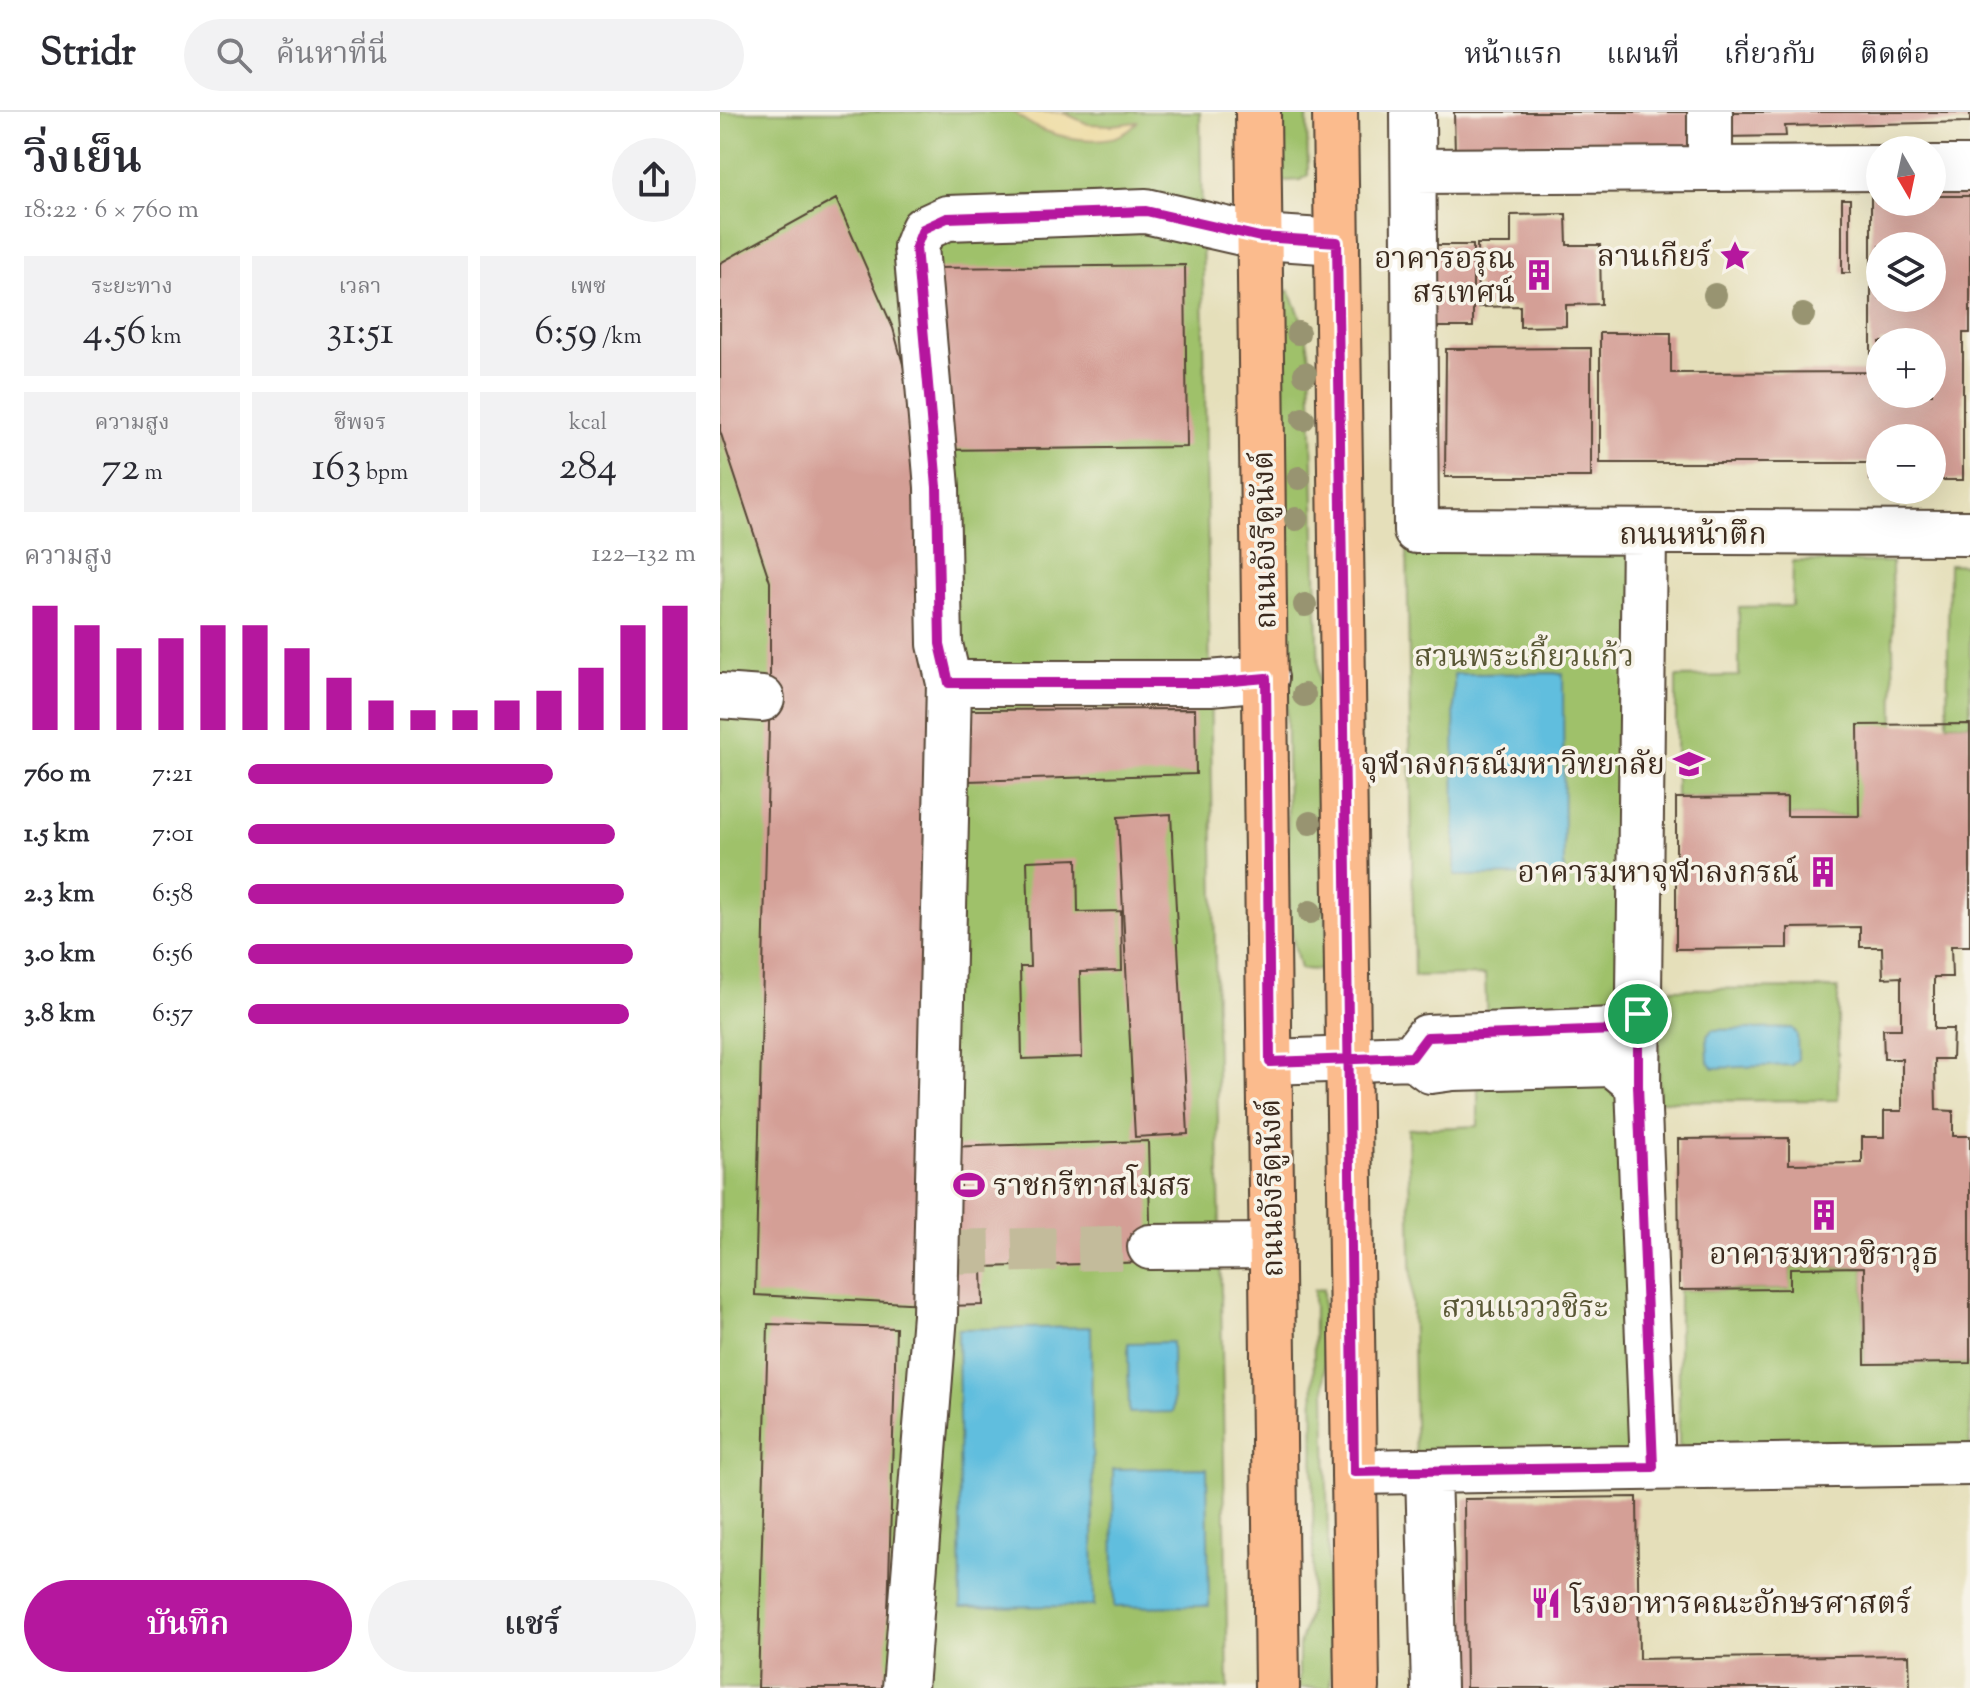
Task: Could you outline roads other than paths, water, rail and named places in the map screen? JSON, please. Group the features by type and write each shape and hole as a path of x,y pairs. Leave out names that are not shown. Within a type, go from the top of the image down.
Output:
{"main road":[{"name":"ถนนอังรีดูนังต์","path":"1258,112 1277,1688"},
{"path":"1335,112 1357,1688"}],"street":[{"path":"1413,112 1414,171 1866,168"},
{"path":"1710,112 1710,169"},
{"path":"1946,168 1970,168"},
{"name":"ถนนหน้าตึก","path":"1414,171 1416,531 1970,533"},
{"path":"905,1688 941,1252 949,683 940,644 937,487 916,247 923,229 947,218 1146,211 1260,237 1337,242"},
{"path":"1644,534 1638,1085 1653,1467"},
{"path":"949,683 1210,683 1266,678"},
{"path":"1412,1057 1427,1037 1615,1030 1638,1014"},
{"path":"1270,1062 1412,1057 1431,1071 1613,1064 1638,1085"},
{"path":"1150,1247 1272,1246"},
{"path":"1354,1472 1970,1463"},
{"path":"1428,1472 1434,1688"}],"water":[{"path":"1563,673 1564,875 1455,876 1454,674"},
{"path":"1792,1028 1797,1034 1798,1059 1792,1065 1714,1068 1708,1062 1707,1036 1712,1030"},
{"path":"1091,1327 1094,1606 961,1607 958,1329"},
{"path":"1172,1342 1173,1412 1129,1413 1128,1343"},
{"path":"1207,1468 1209,1606 1114,1607 1113,1469"}],"tunnel":[{"path":"946,1252 1150,1247"}],"place":[{"name":"ลานเกียร์","path":"1735,256"},
{"name":"อาคารอรุณ สรเทศน์","path":"1539,275"},
{"name":"จุฬาลงกรณ์มหาวิทยาลัย","path":"1689,764"},
{"name":"อาคารมหาจุฬาลงกรณ์","path":"1823,872"},
{"name":"ราชกรีฑาสโมสร","path":"969,1185"},
{"name":"อาคารมหาวชิราวุธ","path":"1824,1215"},
{"name":"โรงอาหารคณะอักษรศาสตร์","path":"1546,1603"}],"park label":[{"name":"สวนพระเกี้ยวแก้ว","path":"1524,656"},
{"name":"สวนแวววชิระ","path":"1525,1307"}]}
